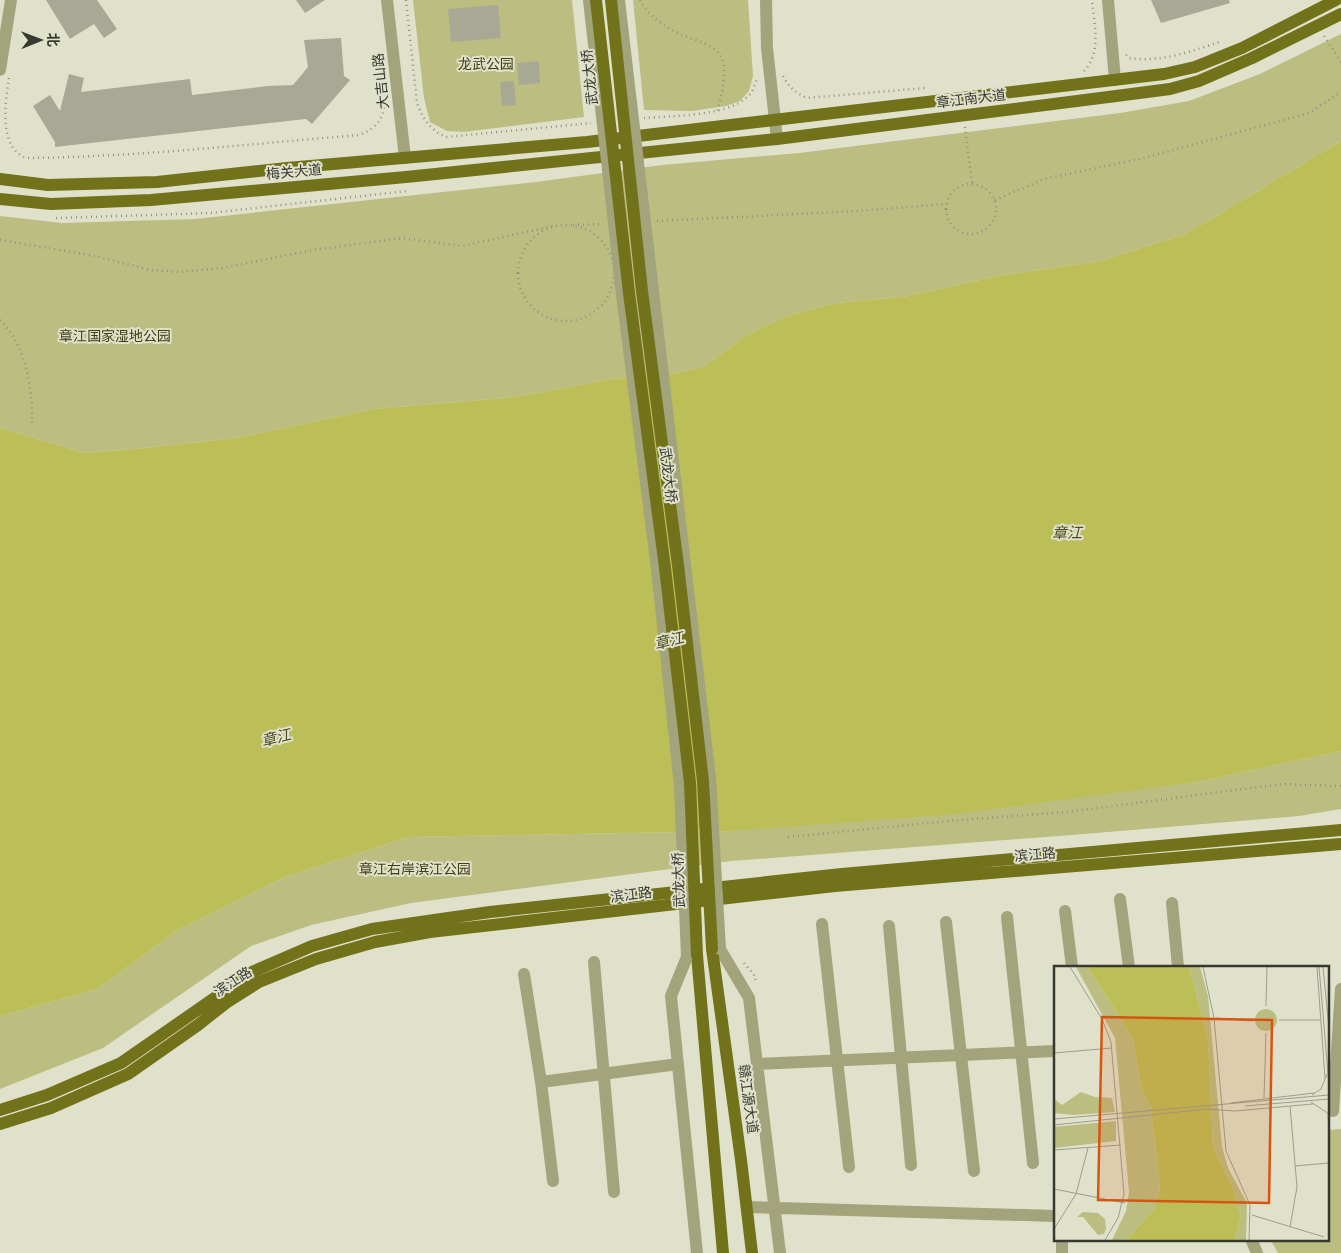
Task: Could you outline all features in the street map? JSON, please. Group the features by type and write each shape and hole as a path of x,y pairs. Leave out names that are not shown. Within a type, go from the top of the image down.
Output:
{"main road":[{"name":"武龙大桥","path":"596,0 629,293 665,568 690,783 692,956"},
{"name":"武龙大桥","path":"611,0 642,290 678,564 703,782 716,949"},
{"name":"章江南大道","path":"587,142 1164,74 1195,67 1242,48 1336,0"},
{"name":"章江南大道","path":"590,158 777,139 1170,89 1199,82 1341,14"},
{"name":"梅关大道","path":"0,179 48,185 157,182 287,168 587,142"},
{"name":"梅关大道","path":"0,199 51,204 151,200 590,158"},
{"name":"滨江路","path":"0,1110 47,1095 121,1063 252,972 312,946 372,929 490,912 842,874 1341,830"},
{"name":"滨江路","path":"0,1124 51,1108 128,1074 198,1025 226,1002 259,982 316,959 375,942 430,932 835,886 1341,844"},
{"name":"赣江源大道","path":"716,949 752,1253"},
{"path":"692,956 723,1253"}],"street":[{"path":"0,70 11,0"},
{"name":"大吉山路","path":"387,0 405,158"},
{"path":"589,0 622,294 657,569 678,766 692,956 671,996 697,1253"},
{"path":"619,0 710,778 716,949 749,998 780,1253"},
{"path":"766,0 767,48 777,139"},
{"path":"1108,0 1115,80"},
{"path":"1120,899 1129,966"},
{"path":"1172,903 1178,966"},
{"path":"1065,911 1072,966"},
{"path":"1007,917 1034,1163"},
{"path":"946,922 974,1171"},
{"path":"822,924 849,1167"},
{"path":"889,926 911,1165"},
{"path":"594,962 614,1192"},
{"path":"524,974 541,1082 553,1181"},
{"path":"1334,1112 1341,989"},
{"path":"757,1064 1054,1051"},
{"path":"541,1082 678,1064"},
{"path":"747,1207 1054,1216"},
{"path":"1062,1240 1062,1253"},
{"path":"1250,1240 1257,1253"}],"path":[{"path":"406,0 417,103 429,127 439,134 446,137 592,123"},
{"path":"640,0 644,8 656,20 680,34 705,44 718,53 722,59 724,74 721,101 717,111"},
{"path":"1078,73 1090,65 1094,54 1095,40 1092,0"},
{"path":"1324,36 1341,62"},
{"path":"1125,53 1129,58 1148,59 1190,52 1223,40"},
{"path":"641,119 717,111 735,105 747,98 754,89 758,74"},
{"path":"783,75 798,94 807,98 925,88"},
{"path":"995,200 1044,179 1144,158 1309,113 1341,92"},
{"path":"16,155 26,158 62,158 156,154 359,135 371,131 379,122 384,108 384,100"},
{"path":"965,125 972,183"},
{"path":"972,183 986,188 995,200 996,207 993,222 983,231 969,234 956,230 947,218 946,204 952,191 964,184 972,183"},
{"path":"650,222 857,211 946,204"},
{"path":"0,240 95,256 150,270 178,272 222,268 313,250 402,238 462,246 554,226 602,224"},
{"path":"554,226 537,235 524,251 519,265 519,281 526,300 532,308 550,319 570,321 586,317 599,309 610,292 614,271 613,262 605,245 591,232 573,226"},
{"path":"0,320 7,327 21,351 29,377 32,423"},
{"path":"788,837 948,821 1066,812 1282,784 1341,786"}],"green space":[{"name":"龙武公园","path":"413,0 572,0 584,117 464,132 447,131 430,122 424,98"},
{"path":"633,0 748,0 753,76 749,91 740,101 726,106 692,111 644,110"},
{"name":"章江国家湿地公园","path":"1341,34 1341,141 1186,234 1100,261 998,276 903,297 836,303 787,316 747,335 705,366 678,373 612,379 515,397 374,409 236,438 135,449 84,453 0,428 0,216 62,223 195,219 536,182 662,165 799,153 1120,113 1189,101 1260,74"},
{"name":"章江右岸滨江公园","path":"1341,751 1341,809 1299,816 731,861 411,903 311,925 251,946 103,1048 0,1089 0,1016 97,989 179,929 285,877 408,837 731,831 1197,782"},
{"path":"1341,1129 1341,1253 1278,1253 1271,1240 1328,1240 1328,1130"}],"water":[{"name":"章江","path":"1341,141 1341,751 1197,782 956,814 731,831 408,837 285,877 179,929 97,989 0,1016 0,428 84,453 135,449 236,438 374,409 515,397 612,379 678,373 705,366 747,335 787,316 836,303 903,297 998,276 1100,261 1186,234"}],"building":[{"path":"46,0 97,0 117,29 104,38 94,24 70,39"},
{"path":"296,0 325,0 305,13"},
{"path":"1151,0 1229,0 1230,3 1161,23"},
{"path":"498,5 501,38 451,42 448,9"},
{"path":"341,38 344,76 350,80 312,124 306,119 55,147 55,142 33,106 50,95 60,111 69,74 84,78 81,92 190,79 192,95 293,85 308,67 304,40"},
{"path":"539,61 540,83 519,85 517,63"},
{"path":"514,81 516,105 502,106 500,82"}]}
